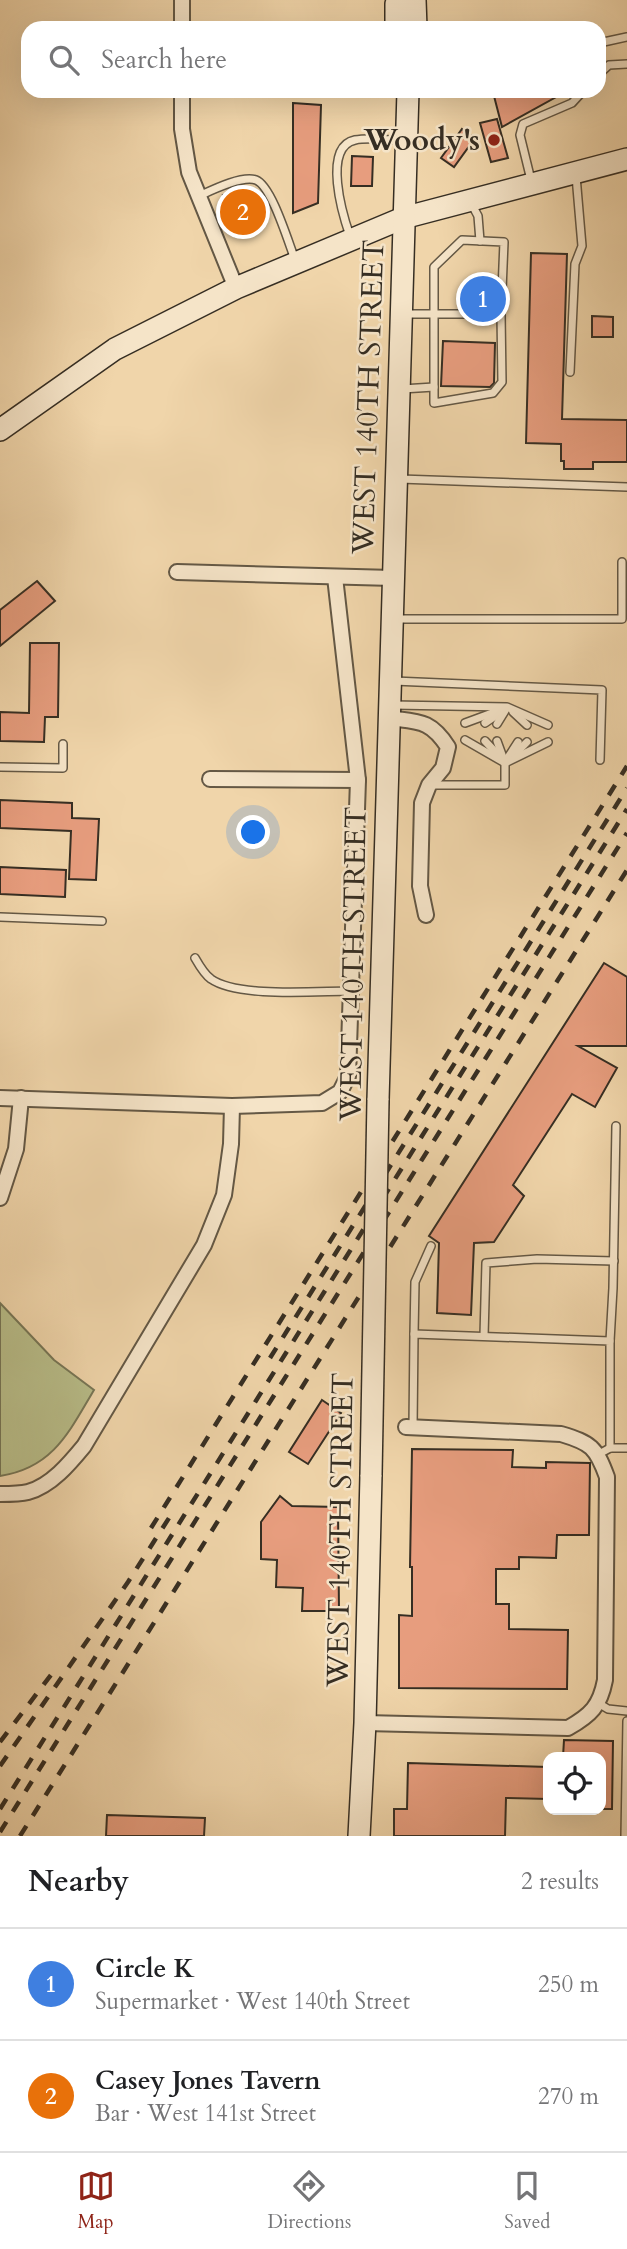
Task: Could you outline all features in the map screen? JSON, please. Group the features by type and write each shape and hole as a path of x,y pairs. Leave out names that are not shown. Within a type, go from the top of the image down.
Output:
{"main road":[{"path":"396,21 396,4 399,0"},
{"path":"415,0 416,21"},
{"name":"WEST 140TH STREET","path":"359,1836 365,1723 388,712 408,98"},
{"path":"0,430 115,349 236,288 403,218 627,159"}],"street":[{"path":"182,0 182,21"},
{"path":"182,98 182,129 189,172 236,288"},
{"path":"177,572 393,578"},
{"path":"0,1098 232,1106 322,1103 340,1092 348,1076 358,780 334,577"},
{"path":"388,712 424,722 448,747 443,768 429,785 422,803 420,886 426,915"},
{"path":"210,779 358,780"},
{"path":"0,1198 16,1149 21,1098"},
{"path":"0,1494 27,1493 39,1488 69,1465 84,1446 198,1257 225,1195 232,1106"},
{"path":"365,1723 568,1728 586,1718 598,1703 606,1679 607,1476 604,1451 583,1440 561,1434 410,1427"}],"lane":[{"path":"606,42 627,37"},
{"path":"606,68 610,65 627,64"},
{"path":"532,184 520,127 572,103 577,98"},
{"path":"351,240 339,203 337,187 341,152 345,144 353,140 405,141"},
{"path":"570,372 575,264 582,246 576,172"},
{"path":"198,196 247,179 261,183 274,205 296,263"},
{"path":"470,200 478,216 480,241"},
{"path":"462,240 480,241 504,242 502,382 493,393 434,403 434,267 462,240"},
{"path":"400,314 501,314"},
{"path":"398,389 434,387"},
{"path":"396,479 627,487"},
{"path":"391,619 622,619 622,562"},
{"path":"389,681 602,690 600,760"},
{"path":"388,712 507,708 548,725"},
{"path":"470,723 507,708"},
{"path":"485,723 507,708"},
{"path":"497,724 507,708"},
{"path":"507,708 518,724"},
{"path":"507,708 537,724"},
{"path":"507,708 527,725"},
{"path":"485,740 505,763"},
{"path":"469,741 505,763"},
{"path":"429,785 505,785 505,763 497,741"},
{"path":"505,763 517,741"},
{"path":"505,763 527,742"},
{"path":"505,763 537,742"},
{"path":"505,763 548,742"},
{"path":"0,767 63,768 63,744"},
{"path":"0,917 102,921"},
{"path":"195,958 209,979 223,985 242,989 351,991"},
{"path":"616,1126 614,1261 604,1451 627,1448"},
{"path":"410,1427 415,1282 430,1246"},
{"path":"484,1336 486,1264 537,1259 614,1261"},
{"path":"414,1334 610,1340"},
{"path":"598,1703 608,1709 627,1711"},
{"path":"625,1836 627,1721"}],"green space":[{"path":"0,1303 54,1360 94,1390 58,1446 34,1465 0,1476"}],"building":[{"path":"495,98 554,98 502,127"},
{"path":"293,103 321,105 318,203 293,213"},
{"name":"Woody's","path":"497,119 508,158 491,162 480,123"},
{"path":"462,129 475,138 454,167 441,158"},
{"path":"352,156 373,157 372,186 351,186"},
{"path":"243,188 246,195 252,193 264,220 261,225 235,236 223,204 226,202 223,195"},
{"path":"531,253 567,254 562,419 627,420 627,462 593,462 593,469 564,469 561,444 526,443"},
{"path":"592,316 613,317 613,337 592,337"},
{"path":"443,341 495,343 494,383 490,387 441,386"},
{"path":"37,581 55,601 0,646 0,610"},
{"path":"30,643 59,643 58,717 45,717 44,742 0,741 0,712 29,713"},
{"path":"0,800 72,803 72,818 99,819 96,880 69,879 71,831 0,828"},
{"path":"0,867 66,870 65,897 0,894"},
{"path":"604,963 627,977 627,1046 578,1046 617,1068 595,1107 572,1094 513,1185 524,1196 494,1242 474,1243 471,1315 437,1313 439,1243 429,1236"},
{"path":"322,1400 341,1413 308,1464 289,1452"},
{"path":"412,1449 513,1450 512,1467 546,1468 546,1462 590,1463 589,1535 557,1535 556,1558 519,1557 519,1569 496,1569 496,1604 509,1604 509,1629 568,1630 567,1689 399,1688 399,1615 412,1616"},
{"path":"280,1496 292,1506 338,1507 339,1611 302,1611 303,1588 276,1587 277,1560 261,1559 261,1522"},
{"path":"564,1740 613,1741 612,1809 606,1809 606,1752 563,1752"},
{"path":"408,1763 543,1767 543,1799 506,1798 505,1836 394,1836 394,1809 407,1809"},
{"path":"107,1815 205,1818 204,1836 106,1836"}],"railway":[{"path":"151,1528 627,766"},
{"path":"270,1358 627,788"},
{"path":"0,1809 627,809"},
{"path":"0,1832 627,833"},
{"path":"20,1836 627,870"},
{"path":"0,1766 128,1582 169,1518"},
{"path":"0,1742 57,1667"}],"place":[{"name":"Woody's","path":"494,140"},
{"name":"Casey Jones Tavern","path":"243,212"},
{"name":"Circle K","path":"483,299"}]}
